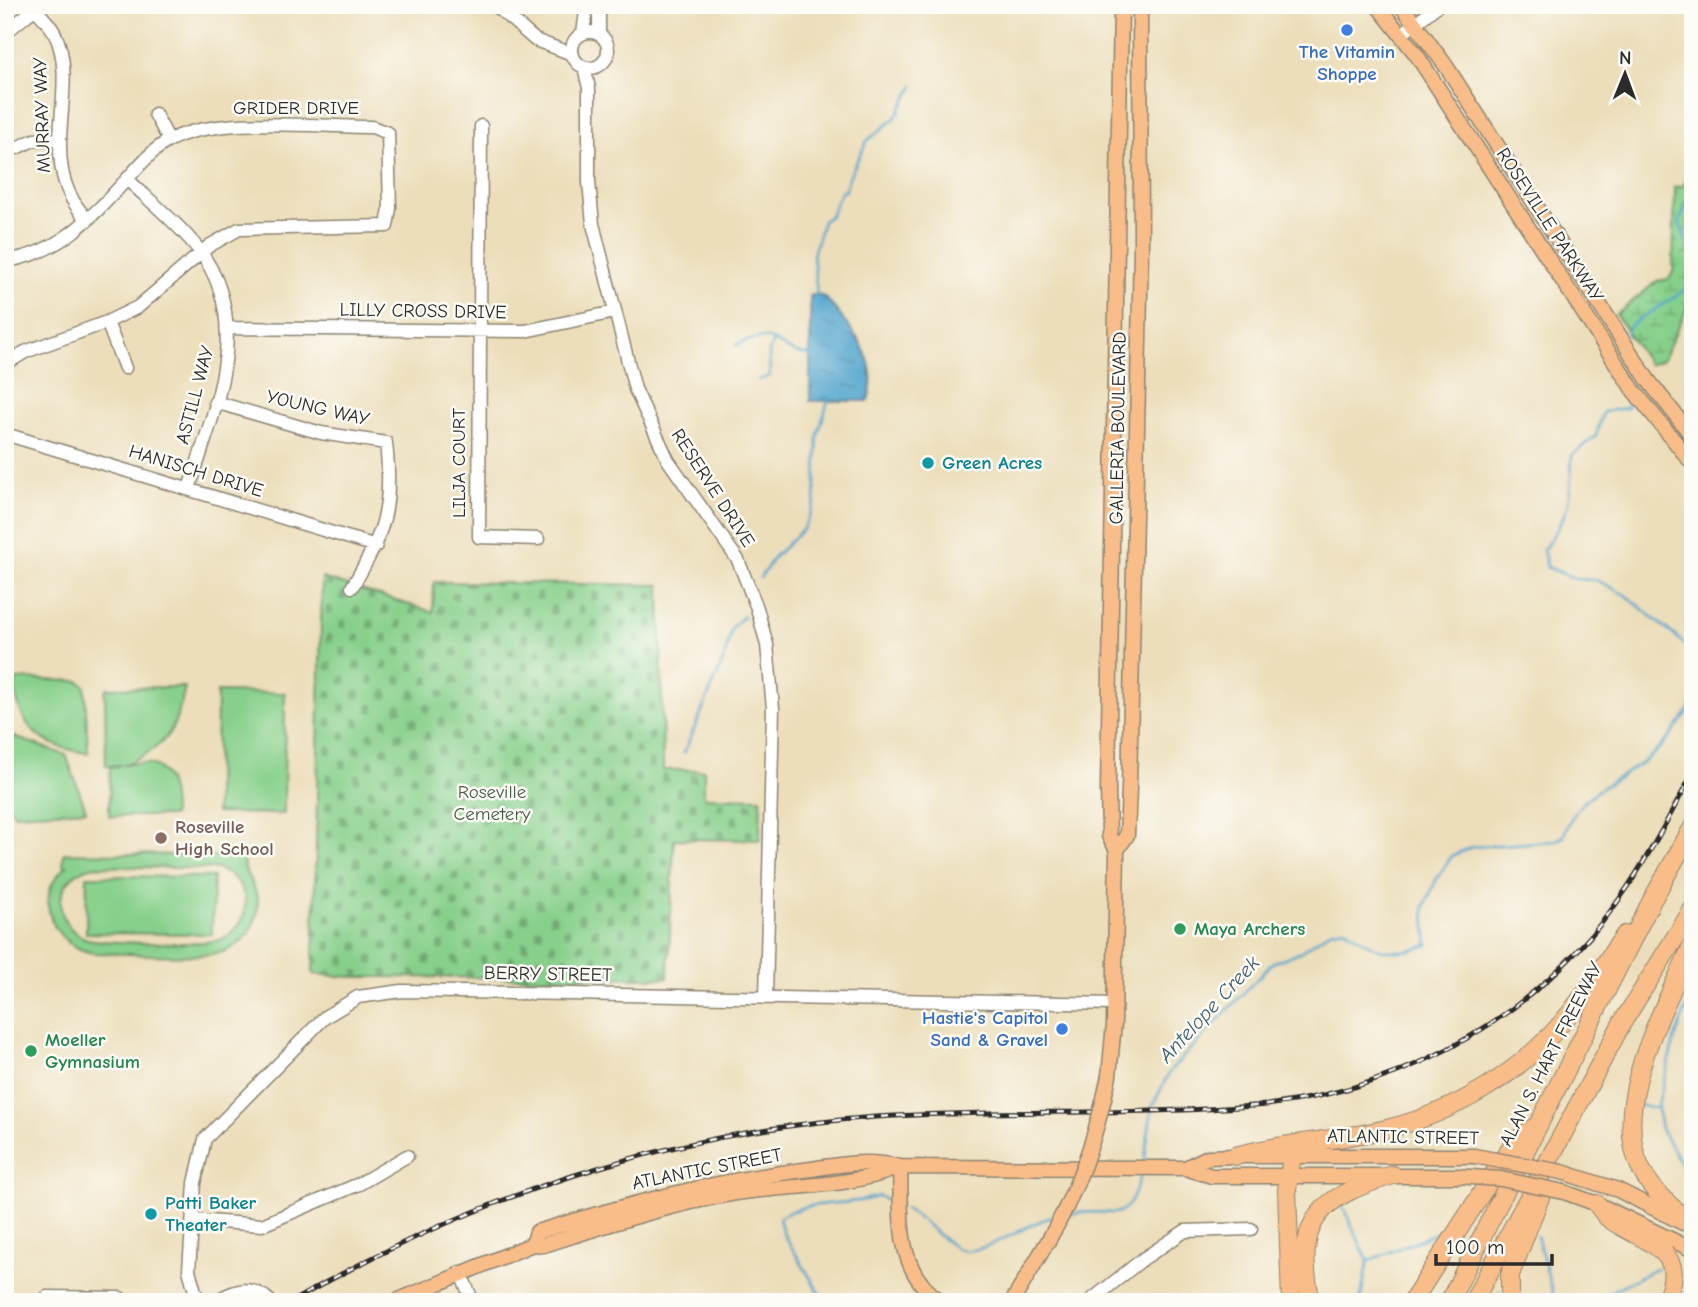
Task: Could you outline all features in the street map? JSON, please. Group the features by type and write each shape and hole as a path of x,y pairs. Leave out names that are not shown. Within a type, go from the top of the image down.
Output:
{"highway":[{"name":"ALAN S. HART FREEWAY","path":"1449,1302 1651,902 1693,827"},
{"path":"1235,1156 1272,1146 1396,1127 1431,1115 1482,1090 1526,1059 1553,1033 1651,902"},
{"path":"1473,1302 1622,1023 1693,909"},
{"path":"1693,943 1639,1074 1633,1097 1632,1120 1637,1161 1642,1171 1663,1199 1693,1227"},
{"path":"1510,1302 1509,1286 1514,1263 1574,1112"},
{"path":"1412,1302 1516,1141 1540,1123"},
{"path":"1291,1302 1289,1175 1292,1155"},
{"path":"1311,1302 1308,1244 1320,1212 1326,1203 1352,1187 1393,1175"},
{"path":"1597,1204 1609,1220 1653,1241 1663,1252 1671,1274 1670,1289 1664,1302"}],"main road":[{"name":"GALLERIA BOULEVARD","path":"1012,1302 1067,1207 1091,1149 1109,1076 1115,1004 1117,850 1109,836 1108,788 1121,5"},
{"name":"GALLERIA BOULEVARD","path":"1117,850 1127,835 1129,789 1141,250 1140,5"},
{"name":"ROSEVILLE PARKWAY","path":"1377,5 1402,34 1634,391 1693,464"},
{"name":"ROSEVILLE PARKWAY","path":"1401,5 1416,23 1648,380 1693,437"},
{"path":"1121,65 1129,75 1132,154 1140,171"},
{"name":"ATLANTIC STREET","path":"1185,1168 1208,1157 1474,1156 1536,1165 1589,1180 1628,1195 1693,1227"},
{"name":"ATLANTIC STREET","path":"533,1244 537,1232 614,1208 716,1185 873,1161 900,1167 1185,1168 1212,1176 1456,1176 1524,1182 1597,1204 1693,1250"},
{"path":"900,1167 904,1253 908,1265 922,1286 942,1302"},
{"name":"ATLANTIC STREET","path":"394,1302 460,1272 533,1244 544,1245 621,1221 732,1194 873,1178 900,1167"},
{"path":"621,1221 630,1210 705,1193 716,1185"}],"street":[{"path":"495,5 535,40 573,49"},
{"path":"573,49 583,33 587,5"},
{"path":"573,49 584,67 601,65 608,49 599,34 599,5"},
{"path":"1402,34 1438,5"},
{"path":"5,33 37,7"},
{"name":"MURRAY WAY","path":"37,7 55,34 62,60 60,139 65,185 88,220"},
{"path":"583,33 599,34"},
{"name":"RESERVE DRIVE","path":"589,88 601,65"},
{"name":"RESERVE DRIVE","path":"584,67 589,88 591,203 635,389 650,426 681,480 731,549 753,594 764,632 771,670 773,708 766,998"},
{"path":"155,114 169,140"},
{"path":"479,331 481,126"},
{"name":"GRIDER DRIVE","path":"5,261 53,246 88,220 169,140 216,127 372,128 388,133 390,208 387,226 248,228 228,234 202,253"},
{"path":"5,153 34,140 60,139"},
{"name":"ASTILL WAY","path":"127,179 202,253 220,288 229,328 226,363 189,489"},
{"path":"5,364 25,352 107,322 152,297 202,253"},
{"name":"LILLY CROSS DRIVE","path":"229,328 538,331 615,312"},
{"path":"107,322 125,368"},
{"name":"LILJA COURT","path":"479,331 480,537 538,539"},
{"name":"YOUNG WAY","path":"215,402 321,433 386,443 387,514 376,546 352,587"},
{"name":"HANISCH DRIVE","path":"5,434 376,546"},
{"name":"BERRY STREET","path":"198,1302 188,1270 198,1160 207,1136 325,1017 358,997 402,991 1115,1004"},
{"path":"193,1220 262,1225 359,1184 407,1156"},
{"path":"1089,1302 1143,1259 1185,1231 1251,1229"},
{"path":"460,1272 473,1302"},
{"path":"213,1302 246,1289 265,1299"},
{"path":"45,1302 47,1297 120,1298 121,1302"}],"green space":[{"path":"1693,137 1693,296 1663,359 1649,365 1616,315 1657,281 1669,279 1673,272 1675,187 1683,186 1690,173 1685,160"},
{"name":"Roseville Cemetery","path":"322,578 433,612 434,582 660,585 663,770 704,770 704,797 761,798 760,840 674,839 668,978 352,977 313,974"},
{"path":"14,679 79,681 85,686 88,753 57,746 35,732 20,711"},
{"path":"185,687 178,716 167,736 150,752 123,765 145,763 160,769 169,783 173,816 109,816 110,767 121,765 106,766 105,691 107,688"},
{"path":"217,692 285,693 284,814 216,813"},
{"path":"12,736 66,755 86,810 15,814 5,804"},
{"path":"64,853 243,856 245,869 256,892 257,913 244,939 232,948 213,954 181,956 95,953 80,949 67,941 57,931 51,918 48,905 50,891 56,878 67,866 63,865","holes":["96,866 218,869 236,880 245,900 240,923 232,933 222,939 177,943 87,939 74,932 61,910 61,899 72,878 82,870"]},
{"path":"87,876 213,877 212,934 86,933"}],"water":[{"path":"817,294 826,298 862,345 871,371 868,401 810,401 810,296"}],"waterway":[{"path":"817,294 813,255 823,221 830,216 842,190 846,191 848,179 867,141 895,118 914,86"},
{"name":"Antelope Creek","path":"1693,187 1679,223 1693,255"},
{"name":"Antelope Creek","path":"1627,336 1627,329 1678,295 1693,280"},
{"path":"736,345 761,338 770,339 790,350 810,355"},
{"path":"758,380 770,376 769,353 773,341"},
{"name":"Antelope Creek","path":"1627,392 1627,408 1603,412 1596,436 1572,455 1571,484 1564,515 1543,550 1547,567 1576,579 1597,580 1627,596 1693,651"},
{"path":"760,578 774,557 804,528 815,503 818,435 828,401"},
{"path":"684,753 724,659 732,627 744,616"},
{"name":"Antelope Creek","path":"1144,1164 1152,1107 1170,1071 1272,963 1300,952 1330,931 1345,928 1365,942 1384,950 1404,951 1428,945 1424,907 1437,878 1452,856 1472,847 1554,841 1563,837 1569,822 1586,800 1658,750 1693,704"},
{"path":"1693,990 1674,1041 1657,1108 1661,1129 1693,1186"},
{"path":"1639,1105 1657,1108"},
{"name":"Antelope Creek","path":"1069,1214 1116,1213 1123,1210 1129,1204 1141,1174"},
{"name":"Antelope Creek","path":"825,1302 783,1233 779,1218 814,1205 853,1202 879,1196 896,1205"},
{"path":"1342,1205 1368,1261"},
{"name":"Antelope Creek","path":"905,1209 951,1245 967,1251 992,1244 1055,1216"},
{"path":"1360,1302 1368,1261 1451,1227"},
{"path":"1537,1236 1555,1302"},
{"path":"1686,1262 1693,1268"},
{"path":"1589,1302 1664,1265"},
{"path":"1680,1302 1693,1285"},
{"path":"1495,1302 1500,1291"}],"railway":[{"path":"291,1302 428,1231 500,1201 647,1154 722,1137 876,1117 1267,1105 1321,1096 1373,1081 1423,1061 1471,1036 1516,1006 1557,971 1594,932 1627,888 1693,773"}],"place":[{"name":"The Vitamin Shoppe","path":"1347,30"},
{"name":"Green Acres","path":"928,463"},
{"name":"Roseville High School","path":"161,838"},
{"name":"Maya Archers","path":"1180,929"},
{"name":"Hastie's Capitol Sand & Gravel","path":"1062,1029"},
{"name":"Moeller Gymnasium","path":"31,1051"},
{"name":"Patti Baker Theater","path":"151,1214"}]}
